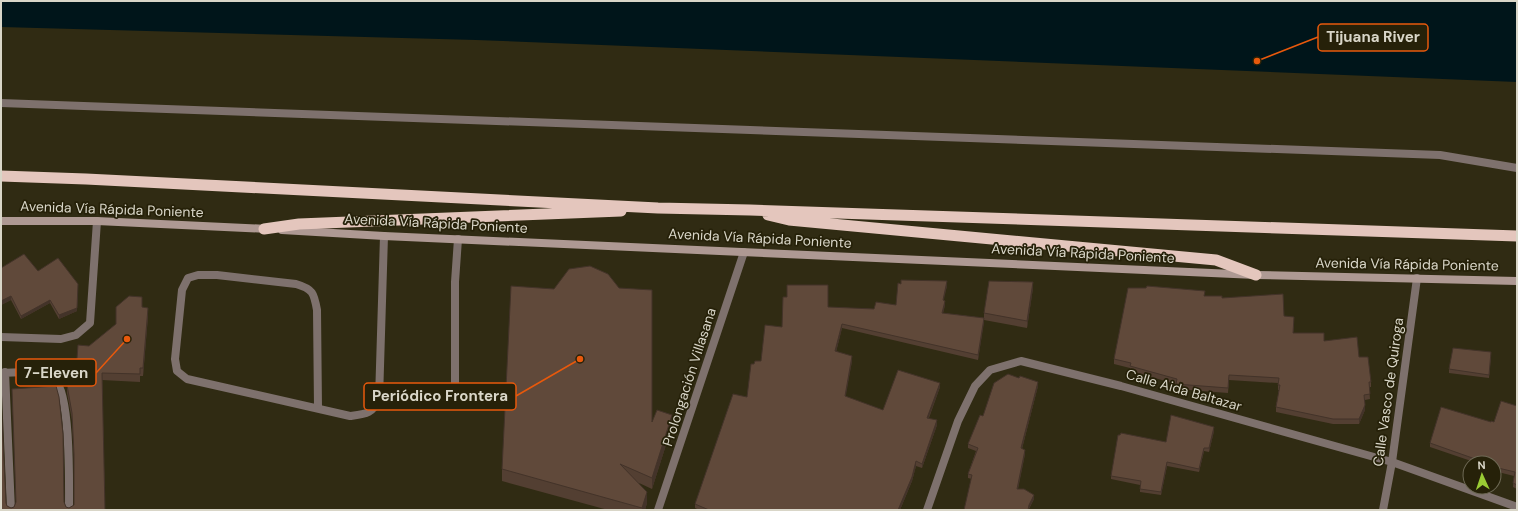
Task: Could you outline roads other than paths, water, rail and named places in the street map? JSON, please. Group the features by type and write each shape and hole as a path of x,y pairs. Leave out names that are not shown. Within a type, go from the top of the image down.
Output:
{"highway":[{"name":"Avenida Vía Rápida Poniente","path":"1,176 658,208 1517,236"},
{"path":"264,229 299,224 607,213 658,208"},
{"path":"750,210 789,220 1216,260 1256,275"}],"main road":[{"name":"Avenida Vía Rápida Poniente","path":"1,221 97,221 384,236 1256,275 1517,281"}],"street":[{"path":"1,103 1440,155 1517,168"},
{"path":"1,337 61,339 76,335 90,324 97,221"},
{"path":"318,408 317,310 314,295 308,287 296,284 198,274 188,278 182,290 175,359 177,371 187,379 350,416 364,414 374,409 379,399 384,236"},
{"path":"454,385 454,282 458,239"},
{"name":"Prolongación Villasana","path":"658,510 744,252"},
{"name":"Calle Vasco de Quiroga","path":"1383,510 1392,462 1417,278"},
{"name":"Calle Aida Baltazar","path":"927,510 958,421 975,386 990,370 1021,361 1121,386 1392,462 1517,507"},
{"path":"11,510 3,372 43,373 55,380 62,391 66,412 69,510"}],"place":[{"name":"Tijuana River","path":"1257,61"},
{"name":"7-Eleven","path":"127,339"},
{"name":"Periódico Frontera","path":"580,359"}]}
